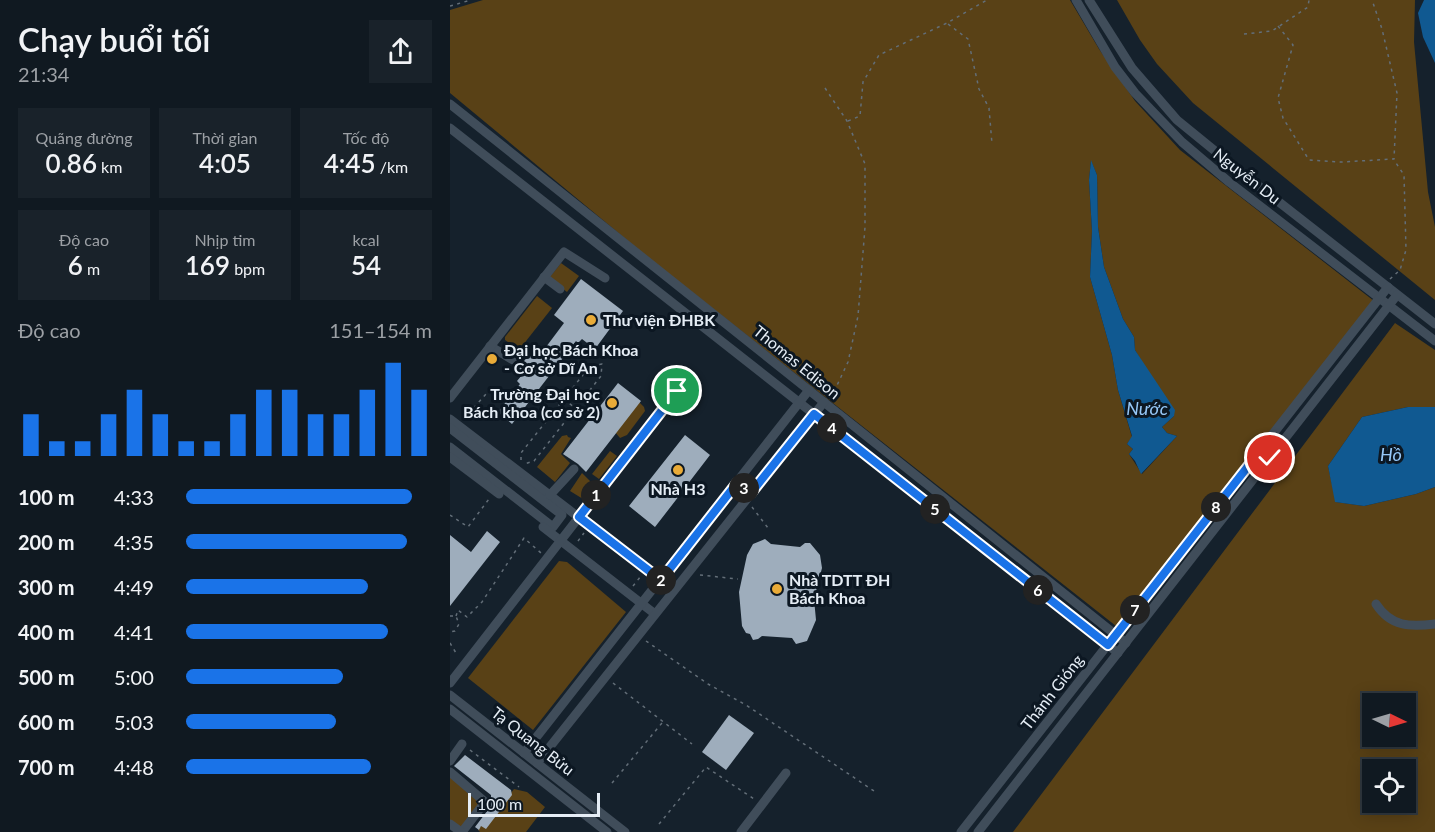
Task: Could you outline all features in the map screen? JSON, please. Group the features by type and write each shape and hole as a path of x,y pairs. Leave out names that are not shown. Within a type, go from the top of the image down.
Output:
{"street":[{"name":"Nguyễn Du","path":"1076,0 1115,67 1135,93 1182,142 1435,341"},
{"name":"Nguyễn Du","path":"1089,0 1132,68 1177,120 1246,177 1435,324"},
{"name":"Thomas Edison","path":"452,110 826,403 1126,643"},
{"name":"Thomas Edison","path":"450,129 1118,653"},
{"path":"1239,189 1246,177"},
{"path":"450,398 564,252 605,278"},
{"path":"544,277 560,289"},
{"name":"Thánh Gióng","path":"961,832 1260,451 1386,286"},
{"name":"Thánh Gióng","path":"979,830 1397,295"},
{"path":"490,346 513,360"},
{"path":"524,753 809,390"},
{"path":"450,683 677,391"},
{"path":"537,763 814,414 826,403"},
{"path":"450,419 454,427 510,475 562,515 552,527 450,457"},
{"path":"454,427 550,495 674,590"},
{"path":"450,447 497,489 655,614"},
{"path":"1260,451 1270,458"},
{"path":"550,495 574,468"},
{"path":"497,489 510,475"},
{"path":"737,483 748,497"},
{"path":"1376,604 1393,621 1414,627 1435,624"},
{"path":"580,683 592,693"},
{"name":"Tạ Quang Bửu","path":"450,695 625,832"},
{"name":"Tạ Quang Bửu","path":"450,710 607,832"},
{"path":"450,761 462,744"},
{"path":"450,772 485,802 461,832 450,824"},
{"path":"741,832 786,773"},
{"path":"970,820 979,830"}],"path":[{"path":"450,6 471,0"},
{"path":"847,121 860,116 863,82 879,55 947,23 987,0"},
{"path":"1244,34 1272,31 1308,7 1309,0"},
{"path":"1372,0 1382,29 1397,93 1394,159 1404,174 1406,250 1400,270 1386,286"},
{"path":"947,23 968,39 980,89 989,108 992,144"},
{"path":"1278,26 1293,45 1278,98 1280,108 1283,118 1309,160 1341,162 1394,159"},
{"path":"825,88 847,121 865,164 864,238 858,316 848,363 826,403"},
{"path":"602,364 601,376 534,460 522,464 521,453 564,399 590,366 602,364"},
{"path":"454,427 493,386"},
{"path":"564,399 575,408"},
{"path":"450,515 468,527 497,489"},
{"path":"748,497 768,528"},
{"path":"575,544 585,532"},
{"path":"450,632 455,631 459,624 456,616 458,610 467,617 482,602 524,538 547,559"},
{"path":"687,574 738,579"},
{"path":"632,589 641,576"},
{"path":"450,616 456,616"},
{"path":"638,636 877,793"},
{"path":"450,643 456,653"},
{"path":"606,676 692,744"},
{"path":"612,783 662,722"},
{"path":"462,744 519,787"},
{"path":"659,824 706,767 762,804"}],"shaded area":[{"path":"483,0 1070,0 1099,49 1135,101 1180,150 1374,301 1116,626 645,255 450,93 450,10","holes":["1091,161 1097,175 1098,227 1104,267 1123,319 1134,337 1135,350 1174,416 1162,427 1167,433 1177,436 1142,474 1129,454 1133,449 1127,444 1132,437 1090,277 1092,231 1089,180"]},
{"path":"1117,0 1415,0 1414,42 1428,192 1435,227 1435,300 1193,103 1157,64"},
{"path":"561,263 579,276 567,292 549,278"},
{"path":"537,296 552,308 519,350 505,340 505,337"},
{"path":"1395,323 1435,350 1435,407 1408,407 1362,417 1328,466 1336,502 1364,506 1416,494 1435,487 1435,832 1013,832"},
{"path":"638,401 645,411 627,435 620,438 615,432"},
{"path":"567,435 571,438 561,454 570,463 555,482 537,467 562,436"},
{"path":"610,451 617,456 599,479 592,474"},
{"path":"582,473 595,486 583,499 570,491"},
{"path":"559,561 567,562 626,612 533,730 468,678"},
{"path":"450,775 483,802 462,831 450,822"},
{"path":"514,789 527,792 545,807 526,832 480,832 478,830 486,818 490,821"}],"water":[{"path":"1424,0 1435,0 1435,63 1423,37 1418,13"},
{"name":"Nước","path":"1091,160 1097,175 1098,227 1104,267 1123,319 1134,337 1135,350 1175,410 1174,416 1162,427 1167,433 1177,436 1141,474 1129,454 1133,449 1127,444 1132,436 1090,277 1092,231 1089,180"},
{"name":"Hồ","path":"1408,407 1435,407 1435,487 1416,494 1364,506 1335,502 1328,466 1362,417"}],"building":[{"path":"581,279 623,311 595,349 582,339 578,343 576,341 512,424 498,412 520,384 517,381 522,375 518,373 520,366 529,355 533,358 537,353 540,355 564,323 554,315"},
{"path":"618,383 641,401 586,472 563,454"},
{"name":"Nhà H3","path":"685,435 710,455 687,485 686,493 679,496 655,527 629,506"},
{"path":"487,531 500,542 450,606 450,535 471,552"},
{"name":"Nhà TDTT ĐH Bách Khoa","path":"765,539 771,544 800,547 805,543 810,543 820,555 822,568 814,599 816,620 807,641 796,644 792,638 762,636 753,640 742,626 739,592 747,555 753,544"},
{"path":"729,715 754,733 726,770 702,752"},
{"path":"465,755 511,790 512,795 486,829 481,826 479,830 475,827 491,806 491,795 454,766"}],"place":[{"name":"Thư viện ĐHBK","path":"591,320"},
{"name":"Đại học Bách Khoa - Cơ sở Dĩ An","path":"492,359"},
{"name":"Trường Đại học Bách khoa (cơ sở 2)","path":"612,403"},
{"name":"Nhà H3","path":"678,470"},
{"name":"Nhà TDTT ĐH Bách Khoa","path":"777,589"}],"route":[{"path":"677,391 579,517 661,580 737,483 751,493 814,414 1108,645 1260,451 1270,458"}]}
